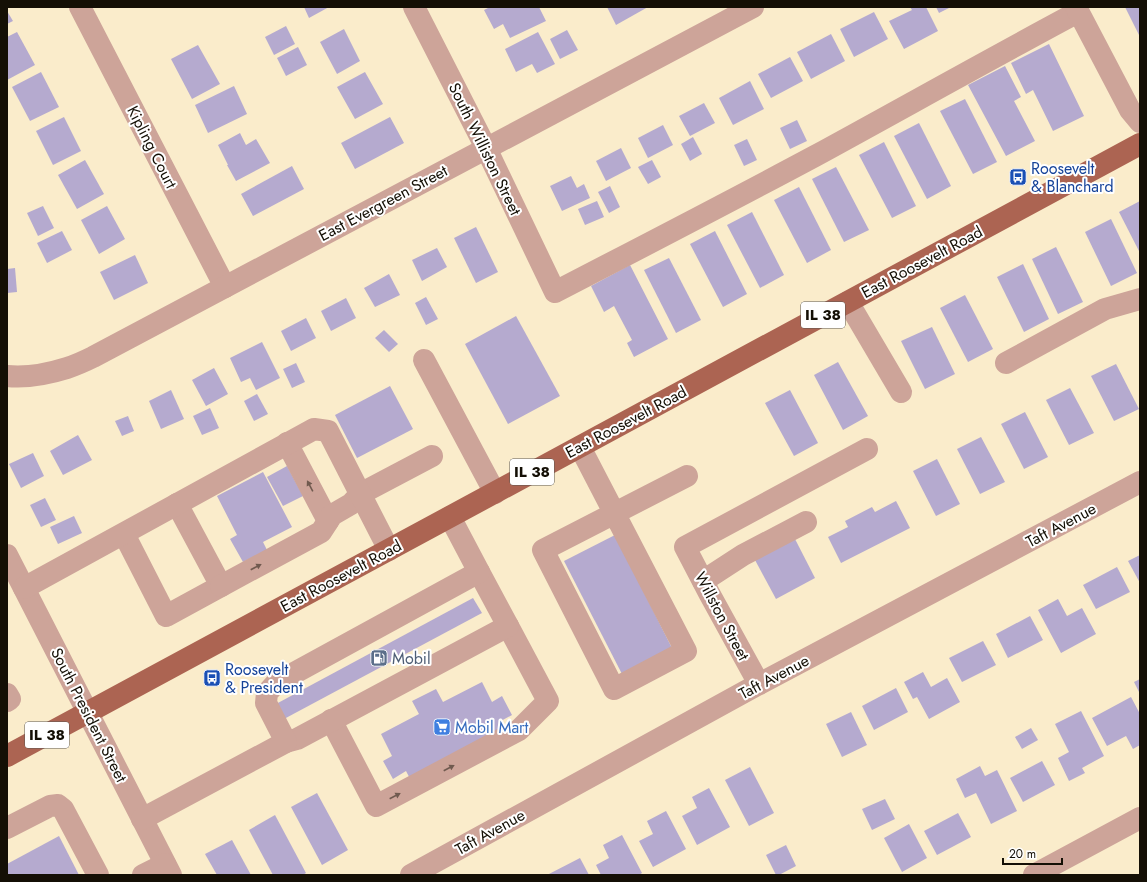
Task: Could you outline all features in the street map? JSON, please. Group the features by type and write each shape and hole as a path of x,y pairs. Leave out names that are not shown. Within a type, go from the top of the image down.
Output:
{"main road":[{"name":"East Roosevelt Road","path":"7,756 1140,144"}],"street":[{"name":"Kipling Court","path":"80,7 224,287"},
{"name":"South Williston Street","path":"414,7 486,148 555,292 816,156 996,56 1077,9"},
{"name":"East Evergreen Street","path":"7,376 17,377 38,375 67,368 93,357 748,8"},
{"path":"1077,9 1130,110 1140,122"},
{"path":"1006,363 1105,309 1140,300"},
{"path":"848,302 901,392"},
{"path":"424,360 495,493"},
{"path":"24,588 314,429 328,431 389,550"},
{"path":"287,443 328,520"},
{"path":"580,447 615,514 686,651 614,689 543,550 615,514 687,476"},
{"name":"Willston Street","path":"759,684 685,547 867,449"},
{"path":"124,534 166,616 321,532 332,515 351,504 360,494 432,456"},
{"name":"Taft Avenue","path":"411,875 759,684 1140,482"},
{"path":"177,504 221,586"},
{"path":"331,720 376,806 519,730 548,701 450,517"},
{"path":"703,581 743,555 806,522"},
{"name":"South President Street","path":"8,558 168,869"},
{"path":"286,742 266,703 267,693 276,683 479,572"},
{"path":"142,819 286,742 297,739 508,626"},
{"path":"7,694 10,699 7,701"},
{"path":"7,828 50,806 58,805 63,809 98,875"},
{"path":"1034,875 1140,818"},
{"path":"143,875 168,869"}],"building":[{"path":"304,7 329,7 309,18"},
{"path":"490,7 539,7 546,21 510,38 503,24 494,29 484,10"},
{"path":"607,7 648,7 616,25"},
{"path":"910,7 926,7 938,31 904,49 889,21 912,10"},
{"path":"936,7 951,7 939,13"},
{"path":"1125,7 1140,7 1140,37"},
{"path":"7,11 13,21 7,24"},
{"path":"874,12 888,39 854,57 840,29"},
{"path":"286,26 295,44 274,55 265,37"},
{"path":"344,29 360,61 337,74 320,42"},
{"path":"567,30 578,50 560,59 550,39"},
{"path":"17,32 35,65 7,80 7,37"},
{"path":"538,32 555,64 537,73 532,64 516,72 505,49"},
{"path":"831,34 845,61 811,79 797,52"},
{"path":"1049,44 1084,116 1053,131 1033,90 1026,94 1011,63"},
{"path":"198,45 220,84 192,99 171,59"},
{"path":"298,47 307,65 286,76 277,58"},
{"path":"790,57 803,81 771,98 758,74"},
{"path":"1005,66 1021,97 1014,101 1035,141 1006,156 968,85"},
{"path":"41,72 59,107 30,121 12,87"},
{"path":"365,72 383,104 355,119 337,87"},
{"path":"750,81 764,109 733,125 719,98"},
{"path":"234,86 247,114 208,133 195,105"},
{"path":"965,99 997,162 973,174 940,111"},
{"path":"704,103 715,123 690,136 679,116"},
{"path":"64,117 81,151 53,165 36,131"},
{"path":"390,117 404,143 355,169 341,143"},
{"path":"797,120 807,141 790,149 780,128"},
{"path":"919,123 951,186 927,199 894,136"},
{"path":"663,125 673,145 648,158 638,138"},
{"path":"240,133 246,145 256,139 270,163 236,181 218,145"},
{"path":"693,137 702,154 690,161 681,144"},
{"path":"747,139 757,160 744,166 734,145"},
{"path":"884,142 916,206 892,218 859,155"},
{"path":"621,148 631,168 606,181 596,161"},
{"path":"85,160 104,194 77,209 58,175"},
{"path":"652,160 661,177 648,184 638,167"},
{"path":"292,166 304,189 253,216 241,194"},
{"path":"836,167 869,230 844,242 812,179"},
{"path":"571,176 577,188 584,184 590,198 562,211 550,186"},
{"path":"610,186 620,207 609,213 598,192"},
{"path":"799,187 831,250 807,263 774,200"},
{"path":"597,201 604,217 585,225 578,209"},
{"path":"1140,201 1140,253 1119,212"},
{"path":"43,206 54,228 38,236 27,213"},
{"path":"107,206 125,239 99,254 81,220"},
{"path":"752,212 784,275 760,288 727,225"},
{"path":"1111,219 1137,273 1111,286 1085,232"},
{"path":"476,227 498,272 476,283 454,238"},
{"path":"62,231 72,250 47,263 37,243"},
{"path":"715,231 747,294 723,307 690,244"},
{"path":"1056,247 1083,302 1058,314 1032,259"},
{"path":"437,248 447,267 422,281 412,260"},
{"path":"135,255 148,283 114,300 100,272"},
{"path":"669,258 701,320 676,333 644,270"},
{"path":"1023,264 1049,319 1024,332 997,277"},
{"path":"630,265 668,339 634,357 627,343 632,340 614,306 604,312 591,286"},
{"path":"15,268 17,292 7,293 7,269"},
{"path":"389,274 400,295 375,307 364,288"},
{"path":"965,295 993,349 968,362 940,308"},
{"path":"426,297 438,319 426,325 415,303"},
{"path":"346,298 356,318 331,331 321,311"},
{"path":"516,316 560,396 508,424 465,344"},
{"path":"306,318 316,338 291,351 281,331"},
{"path":"932,327 955,374 925,389 901,341"},
{"path":"384,330 398,344 389,352 375,338"},
{"path":"262,342 280,378 256,390 250,378 241,382 230,358"},
{"path":"838,362 868,416 843,430 814,375"},
{"path":"296,363 305,382 292,388 283,369"},
{"path":"1116,364 1139,409 1114,421 1091,376"},
{"path":"214,368 228,394 206,406 192,380"},
{"path":"390,386 413,429 357,458 335,415"},
{"path":"1070,388 1094,433 1069,445 1046,400"},
{"path":"171,390 184,419 161,429 149,401"},
{"path":"790,390 818,443 794,456 765,403"},
{"path":"257,394 268,414 254,421 244,401"},
{"path":"210,408 219,428 202,435 193,416"},
{"path":"1025,412 1048,457 1024,469 1001,424"},
{"path":"128,416 134,431 122,436 115,421"},
{"path":"78,435 92,460 63,475 50,451"},
{"path":"981,437 1005,482 980,494 957,449"},
{"path":"33,453 44,476 21,488 9,464"},
{"path":"937,459 960,504 936,516 913,471"},
{"path":"287,466 303,496 283,506 267,477"},
{"path":"263,472 292,527 263,542 267,550 243,562 230,539 237,535 217,496"},
{"path":"45,498 56,520 41,527 30,505"},
{"path":"896,501 910,528 841,563 828,537 848,527 845,521 872,507 875,512"},
{"path":"74,516 82,533 58,544 50,527"},
{"path":"615,535 673,650 623,676 564,561"},
{"path":"795,539 815,578 776,599 755,560"},
{"path":"1140,555 1140,583 1128,561"},
{"path":"1117,567 1130,592 1096,609 1083,585"},
{"name":"Mobil","path":"473,598 482,613 284,719 276,704"},
{"path":"1058,599 1067,616 1082,608 1096,634 1061,653 1038,610"},
{"path":"1030,616 1043,640 1008,658 996,634"},
{"path":"983,641 996,665 962,682 949,658"},
{"path":"923,672 931,687 947,678 960,702 929,719 917,697 913,699 904,682"},
{"path":"1140,679 1140,694 1134,682"},
{"path":"482,682 492,702 502,696 512,715 499,722 511,745 418,794 406,771 393,779 383,761 392,756 381,734 419,714 412,701 436,689 443,702"},
{"path":"896,688 908,712 874,730 862,706"},
{"path":"1131,697 1140,714 1140,745 1133,749 1126,736 1107,746 1092,718"},
{"path":"1081,711 1104,756 1082,768 1085,773 1069,781 1058,758 1069,752 1055,724"},
{"path":"851,712 867,745 842,757 826,724"},
{"path":"1031,728 1038,740 1022,749 1015,737"},
{"path":"1042,761 1055,785 1023,802 1010,778"},
{"path":"980,766 985,776 997,770 1017,811 991,824 976,793 965,798 956,779"},
{"path":"750,767 774,813 749,826 725,780"},
{"path":"709,788 730,827 697,845 682,816 697,808 692,797"},
{"path":"317,793 348,850 322,865 291,807"},
{"path":"885,799 895,819 872,830 862,809"},
{"path":"666,811 686,849 653,867 639,841 653,834 647,821"},
{"path":"958,813 971,837 937,855 924,831"},
{"path":"275,815 306,873 303,875 273,875 249,830"},
{"path":"909,824 927,858 902,872 884,838"},
{"path":"622,835 642,873 639,875 601,875 596,865 609,858 603,845"},
{"path":"59,836 79,875 7,875 7,864"},
{"path":"232,840 251,875 217,875 205,854"},
{"path":"786,845 796,866 779,875 776,875 766,855"},
{"path":"580,858 589,875 547,875"}],"place":[{"name":"Roosevelt & Blanchard","path":"1018,177"},
{"name":"Mobil","path":"379,658"},
{"name":"Roosevelt & President","path":"212,678"},
{"name":"Mobil Mart","path":"442,727"}]}
